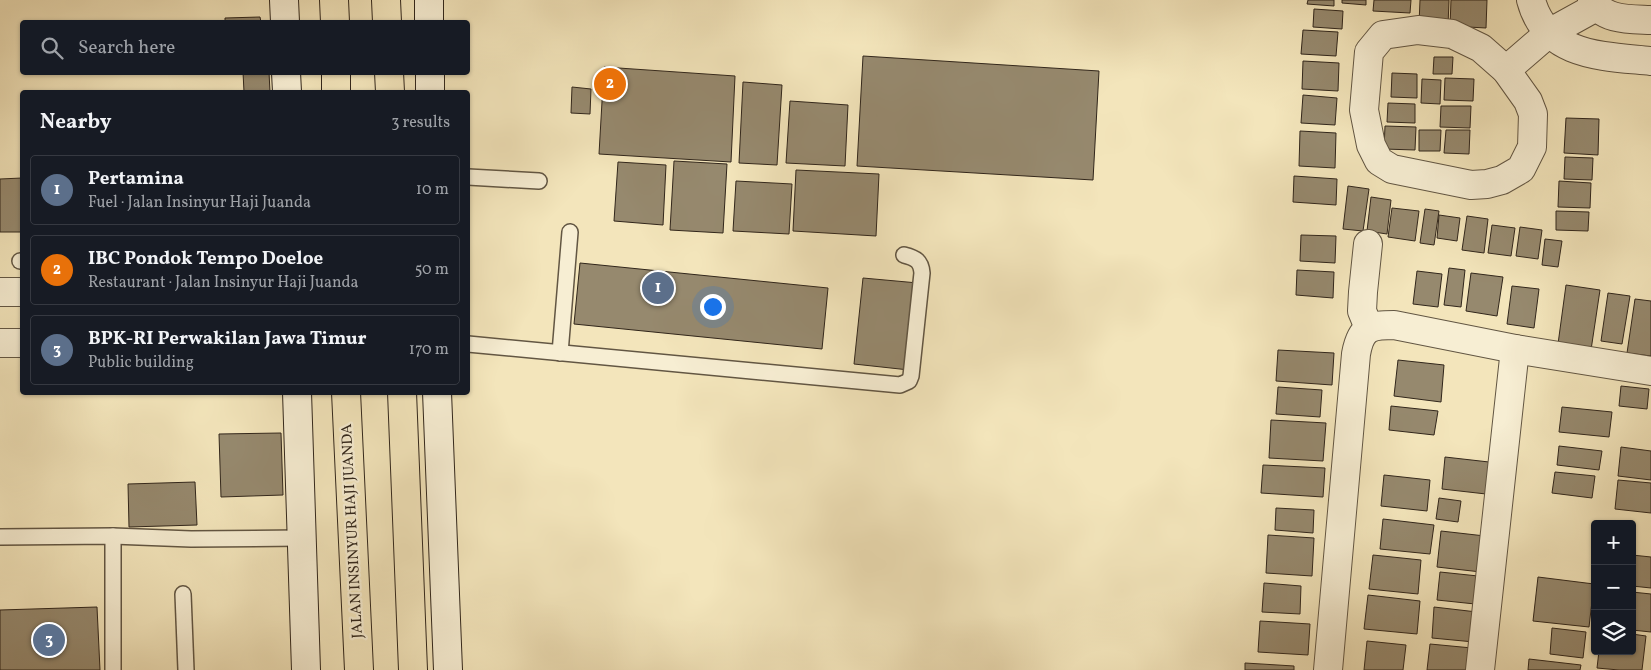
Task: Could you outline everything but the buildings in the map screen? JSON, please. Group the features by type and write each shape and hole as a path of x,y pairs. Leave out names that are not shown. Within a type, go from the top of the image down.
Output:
{"highway":[{"path":"334,0 335,20"},
{"path":"386,0 387,20"},
{"path":"336,75 336,90"},
{"path":"389,75 390,90"},
{"name":"JALAN INSINYUR HAJI JUANDA","path":"346,395 359,670"},
{"path":"402,395 413,670"}],"street":[{"path":"284,0 285,20"},
{"path":"429,0 429,20"},
{"path":"1531,0 1534,11 1549,33 1570,48 1591,55 1651,62"},
{"path":"1506,70 1549,33 1594,3 1612,17 1651,20"},
{"path":"1418,30 1452,34 1481,48 1506,70 1528,100 1533,114 1532,147 1521,169 1502,180 1472,185 1392,169 1379,161 1371,145 1364,110 1369,52 1383,35 1418,30"},
{"path":"286,75 287,90"},
{"path":"430,75 430,90"},
{"path":"1368,244 1362,311 1368,328"},
{"path":"0,292 20,292"},
{"path":"1328,670 1356,354 1358,341 1368,328 1378,325 1394,325 1515,349 1651,371"},
{"path":"0,343 20,343"},
{"path":"1480,670 1515,349"},
{"path":"297,395 306,670"},
{"path":"437,395 448,670"}],"lane":[{"path":"470,177 539,181"},
{"path":"560,353 570,232"},
{"path":"470,344 905,384 911,376 922,273 918,260 904,255"},
{"path":"113,536 113,670"},
{"path":"0,537 113,536 191,540 302,538"},
{"path":"182,594 186,670"}],"place":[{"name":"IBC Pondok Tempo Doeloe","path":"610,84"},
{"name":"Pertamina","path":"658,288"},
{"name":"BPK-RI Perwakilan Jawa Timur","path":"49,640"}]}
